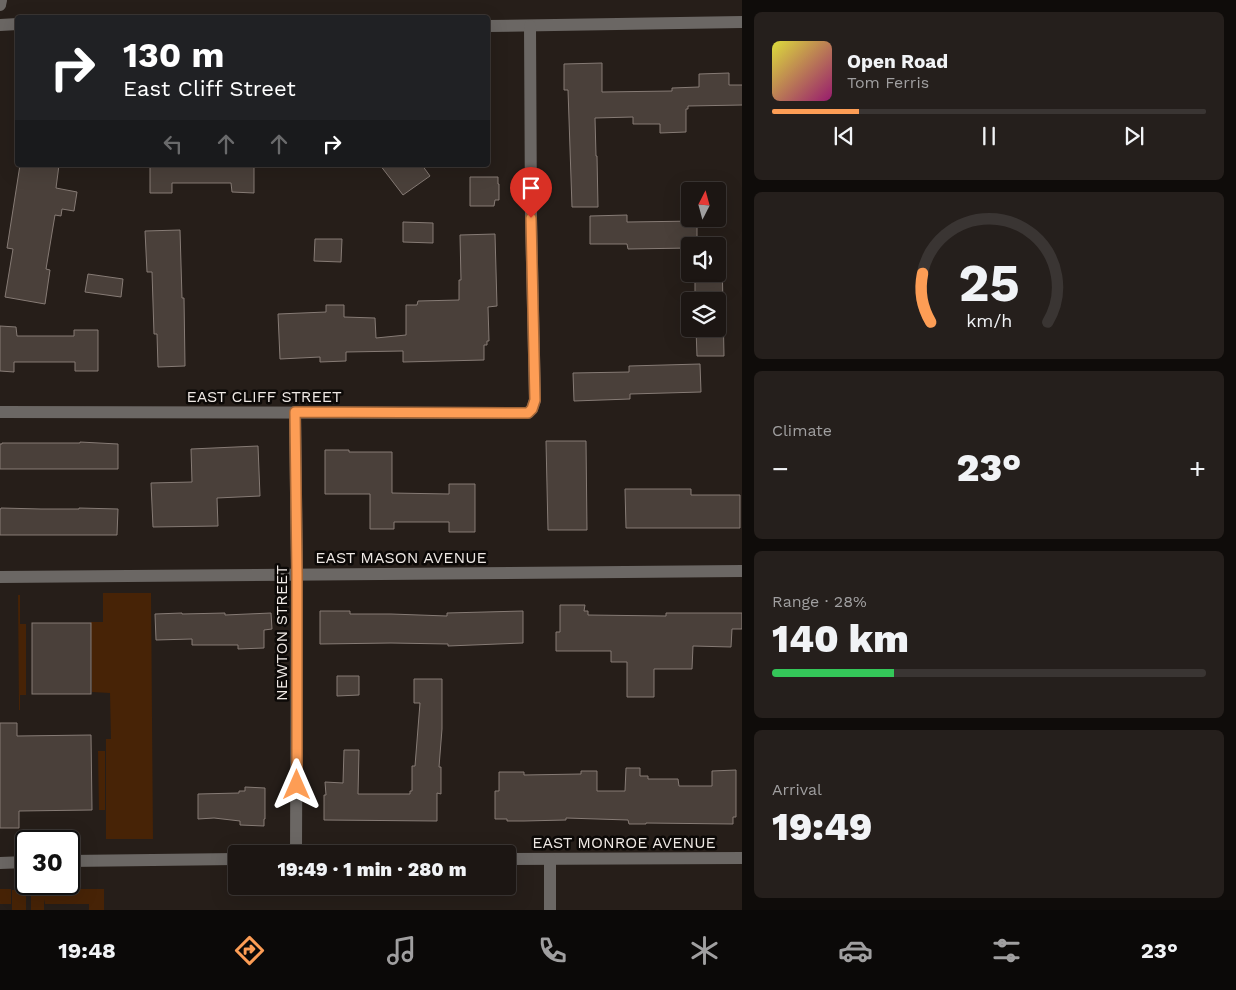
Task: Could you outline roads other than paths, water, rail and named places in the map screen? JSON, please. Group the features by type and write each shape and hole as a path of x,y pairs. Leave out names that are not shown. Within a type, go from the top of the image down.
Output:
{"street":[{"path":"0,5 2,0"},
{"path":"490,26 742,22"},
{"path":"0,25 15,24"},
{"name":"EAST CLIFF STREET","path":"0,412 528,413 532,409 535,400 531,218 530,26"},
{"name":"NEWTON STREET","path":"295,412 297,574 296,845"},
{"name":"EAST MASON AVENUE","path":"0,577 742,571"},
{"name":"EAST MONROE AVENUE","path":"516,859 742,858"},
{"path":"80,861 228,859"},
{"path":"550,859 550,910"},
{"path":"0,863 15,862"}]}
